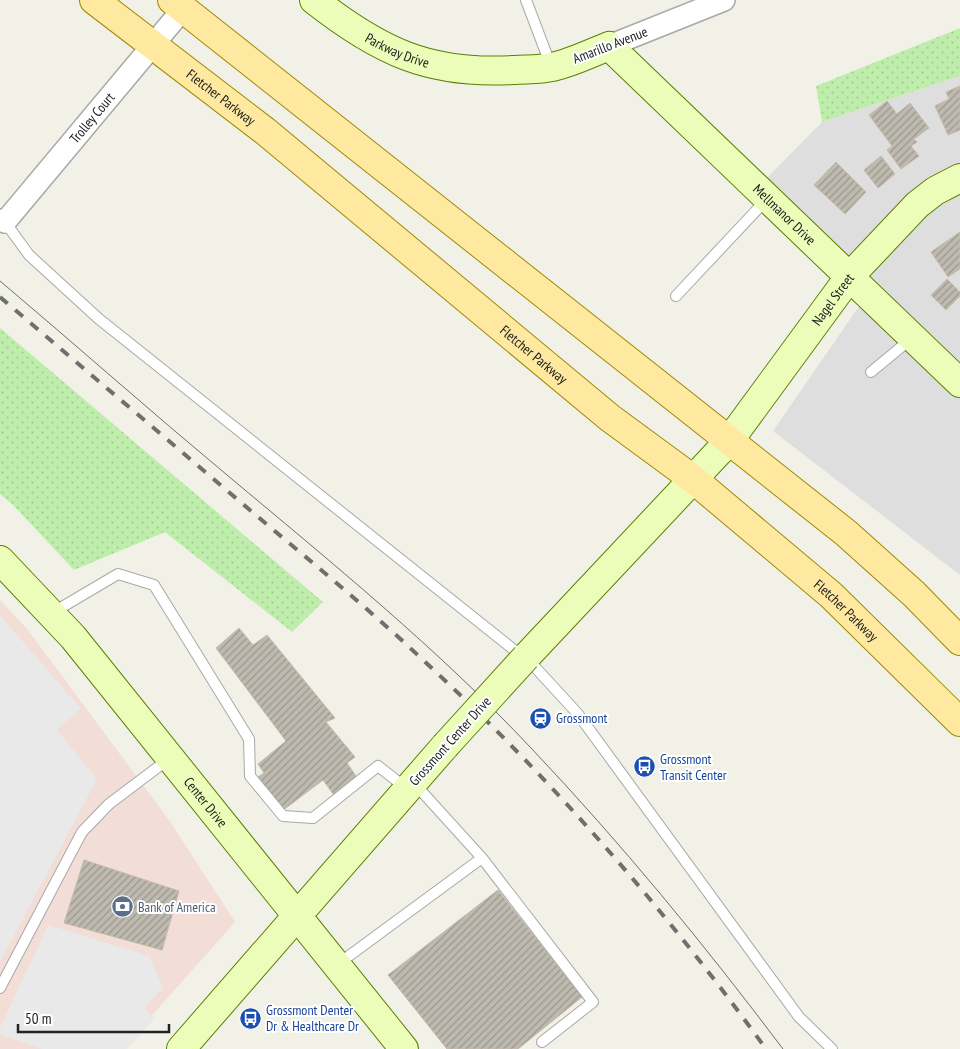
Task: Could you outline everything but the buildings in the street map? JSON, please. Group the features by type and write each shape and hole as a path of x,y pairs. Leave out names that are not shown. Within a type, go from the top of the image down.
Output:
{"main road":[{"name":"Fletcher Parkway","path":"94,0 265,131 610,418 693,479 831,595 960,722"},
{"path":"178,4 846,533 914,594 960,641"}],"street":[{"name":"Amarillo Avenue","path":"491,71 551,67 724,0"},
{"name":"Trolley Court","path":"3,221 154,45 178,4"},
{"name":"Parkway Drive","path":"327,4 352,29 397,54 446,69 491,71"},
{"name":"Mellmanor Drive","path":"609,46 960,383"},
{"name":"Nagel Street","path":"729,441 850,276 917,205 935,191 960,178"},
{"name":"Grossmont Center Drive","path":"181,1049 444,746 729,441"},
{"name":"Center Drive","path":"0,560 73,637 404,1049"}],"lane":[{"path":"526,0 551,67"},
{"path":"676,296 768,198"},
{"path":"3,221 29,256 100,319 532,666 578,714 799,1017 832,1049"},
{"path":"871,372 913,337"},
{"path":"51,614 118,574 154,585 249,739 250,776 283,816 313,818 378,766 410,785 482,858 593,1002 542,1042"},
{"path":"0,988 82,832 109,804 170,758"},
{"path":"336,965 482,858"}],"shaded area":[{"path":"960,76 960,575 773,431 875,283 766,179 822,122"},
{"path":"0,600 28,630 171,823 235,922 122,1049 0,1049"},
{"path":"0,615 81,709 57,730 97,779 0,962"},
{"path":"48,925 149,956 163,988 144,1007 155,1018 127,1049 42,1049 0,1034 0,1028"}],"green space":[{"path":"960,28 960,76 822,122 816,86"},
{"path":"0,328 323,602 292,632 165,532 74,570 13,505 0,494"}],"tram line":[{"path":"0,281 383,607 496,711 629,857 723,971 783,1049"}],"railway":[{"path":"0,297 360,603 516,750 647,895 766,1049"}],"place":[{"name":"Grossmont","path":"540,718"},
{"name":"Grossmont Transit Center","path":"644,767"},
{"name":"Bank of America","path":"122,907"},
{"name":"Grossmont Denter Dr & Healthcare Dr","path":"250,1018"}]}
